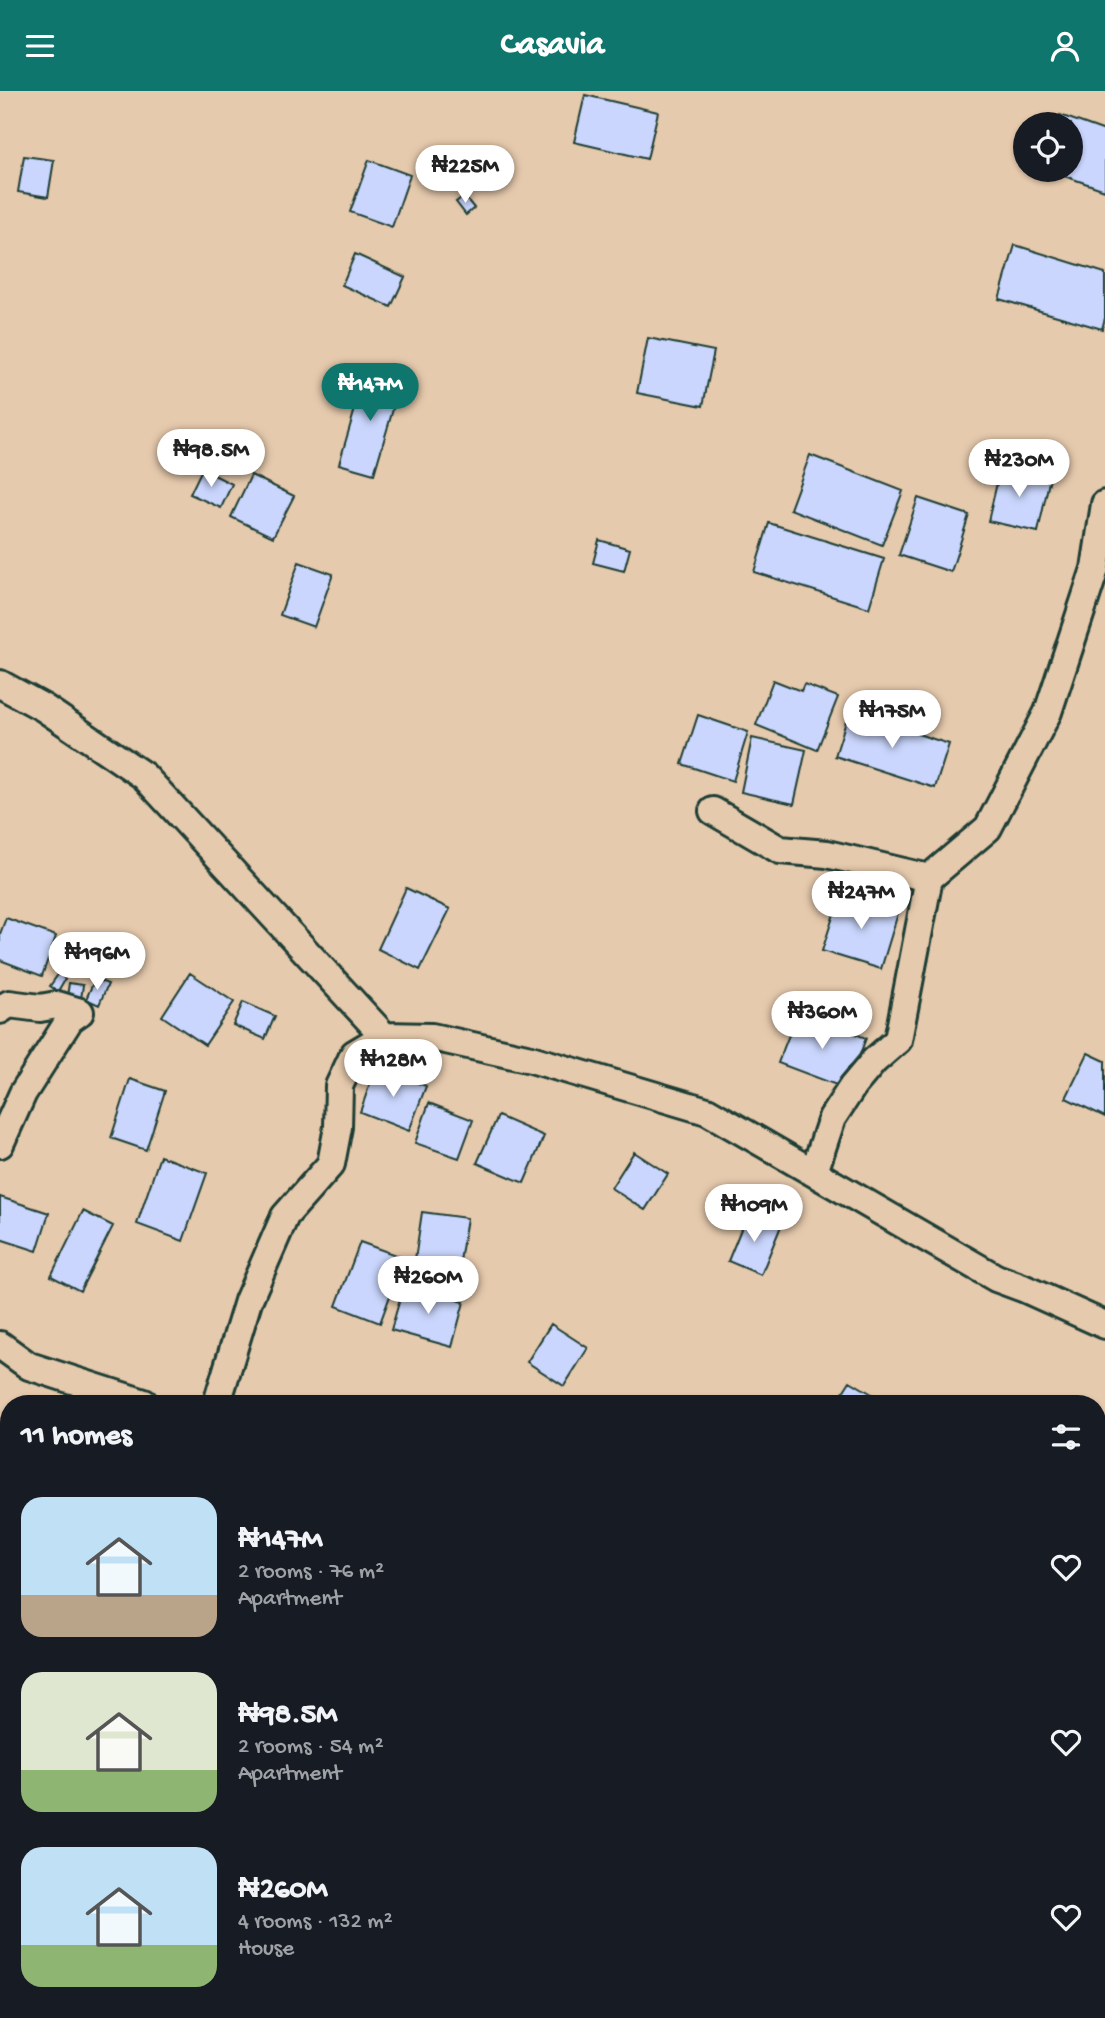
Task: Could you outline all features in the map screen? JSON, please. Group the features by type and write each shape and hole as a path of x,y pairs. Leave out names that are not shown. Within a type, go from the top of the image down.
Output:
{"street":[{"path":"814,1172 832,1118 874,1061 898,1040 929,878 988,828 1048,712 1095,569 1105,505"},
{"path":"0,684 44,708 144,776 384,1036"},
{"path":"713,811 779,850 827,854 929,878"},
{"path":"0,1010 9,1004 40,1008 57,1005 80,1011 70,1019 23,1093 0,1143"},
{"path":"220,1395 248,1301 285,1216 331,1164 338,1127 339,1086 344,1075 354,1054 384,1036 432,1037 531,1059 707,1111 996,1278 1023,1287 1105,1325"},
{"path":"0,1345 29,1366 119,1395"}],"building":[{"path":"585,95 658,112 647,159 574,142"},
{"path":"1083,123 1105,131 1105,190 1082,182"},
{"path":"24,156 54,160 48,197 18,192"},
{"path":"369,160 410,175 392,227 350,212"},
{"path":"464,196 474,208 466,215 456,202"},
{"path":"1015,245 1105,273 1105,318 1102,329 999,299"},
{"path":"355,254 405,277 391,307 342,285"},
{"path":"648,338 714,351 703,406 637,393"},
{"path":"366,371 401,382 374,474 339,464"},
{"path":"810,455 903,491 882,545 790,509"},
{"path":"1001,466 1050,477 1038,532 988,521"},
{"path":"202,469 232,484 221,508 190,494"},
{"path":"251,475 294,496 273,537 231,517"},
{"path":"918,498 969,515 951,572 899,555"},
{"path":"769,523 884,559 869,608 754,572"},
{"path":"599,540 630,549 624,571 593,563"},
{"path":"299,562 333,574 314,627 280,615"},
{"path":"773,680 801,691 804,684 838,697 817,750 756,725"},
{"path":"849,712 949,744 935,788 835,756"},
{"path":"698,715 748,732 733,781 682,764"},
{"path":"752,738 806,750 794,804 741,792"},
{"path":"406,888 450,909 420,970 378,949"},
{"path":"841,892 899,910 881,969 822,951"},
{"path":"6,918 56,936 42,976 0,960 0,934"},
{"path":"82,940 126,957 119,976 75,959"},
{"path":"59,973 65,979 58,991 50,986"},
{"path":"190,973 234,1002 205,1045 162,1016"},
{"path":"95,979 108,984 99,1005 86,999"},
{"path":"69,983 83,985 81,999 67,997"},
{"path":"243,1002 275,1016 265,1039 233,1025"},
{"path":"798,1012 866,1038 847,1089 778,1063"},
{"path":"1088,1053 1105,1061 1105,1117 1066,1098"},
{"path":"376,1067 426,1086 409,1131 360,1112"},
{"path":"130,1079 165,1091 146,1150 111,1138"},
{"path":"429,1103 473,1120 459,1158 415,1143"},
{"path":"498,1116 544,1136 524,1183 477,1163"},
{"path":"634,1152 668,1174 645,1210 611,1188"},
{"path":"160,1156 207,1173 183,1241 137,1224"},
{"path":"0,1197 49,1213 37,1251 0,1239"},
{"path":"83,1211 113,1226 80,1291 51,1276"},
{"path":"422,1212 467,1218 457,1280 413,1273"},
{"path":"748,1212 781,1226 761,1275 728,1261"},
{"path":"360,1242 404,1258 380,1323 336,1306"},
{"path":"404,1285 464,1302 452,1347 391,1330"},
{"path":"551,1324 588,1348 564,1386 527,1362"},
{"path":"850,1381 874,1395 841,1395"}]}
